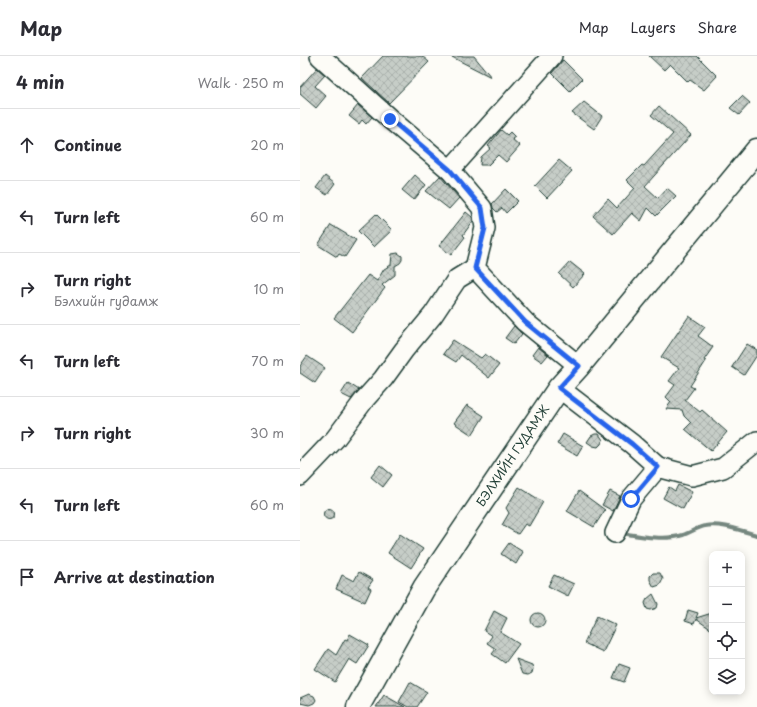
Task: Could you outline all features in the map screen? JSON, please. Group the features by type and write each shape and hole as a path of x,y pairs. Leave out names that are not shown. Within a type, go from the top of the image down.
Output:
{"main road":[{"name":"БЭЛХИЙН ГУДАМЖ","path":"358,707 424,588 559,388 579,366 757,150"}],"street":[{"path":"300,476 335,439 365,399 383,379 404,350 433,315 456,279 475,268 485,228 482,208 450,170 390,119 320,56"},
{"path":"450,170 552,56"},
{"path":"475,268 525,322 579,366"},
{"path":"559,388 632,444 658,467 692,476 723,468 756,443"},
{"path":"616,533 631,499 658,467"}],"building":[{"path":"383,56 422,56 429,62 389,103 362,78"},
{"path":"450,56 474,56 491,77"},
{"path":"649,56 697,56 717,76 704,90 690,80 688,82 670,64 664,70"},
{"path":"563,60 582,79 570,91 552,73"},
{"path":"317,68 325,75 315,86 326,96 316,108 300,94 300,87"},
{"path":"742,96 750,103 739,115 730,108"},
{"path":"584,102 602,116 594,129 572,113"},
{"path":"358,105 372,117 366,124 362,120 359,124 349,116"},
{"path":"659,106 691,135 645,186 658,198 667,188 676,196 656,216 648,208 641,221 632,213 613,234 593,216 608,199 617,208 635,188 627,180 642,165 644,166 673,134 651,115"},
{"path":"501,130 507,135 510,132 515,137 512,139 520,146 506,162 498,155 488,165 480,165 481,157 491,148 488,146"},
{"path":"559,160 572,171 547,198 535,186"},
{"path":"415,175 426,185 414,200 402,190"},
{"path":"325,176 335,184 327,195 316,188"},
{"path":"440,176 459,198 449,209 426,191"},
{"path":"506,189 518,201 506,213 502,208 497,212 493,208 492,204"},
{"path":"466,212 472,217 473,221 463,235 465,237 451,255 439,246"},
{"path":"376,214 392,230 374,247 358,231"},
{"path":"331,225 356,240 345,257 339,254 337,257 318,245"},
{"path":"398,253 402,256 402,260 395,266 395,275 382,285 385,288 352,332 334,318 368,275 377,281 384,269 391,265 392,254"},
{"path":"570,262 585,274 573,287 559,274"},
{"path":"689,316 705,327 698,336 713,347 690,386 694,388 685,400 700,412 702,410 727,432 711,451 685,429 691,423 684,416 682,410 666,409 671,402 666,397 675,385 669,381 679,368 661,357"},
{"path":"514,326 522,334 514,344 505,338"},
{"path":"453,340 481,358 485,354 499,365 489,378 461,355 456,362 443,354"},
{"path":"747,344 757,350 757,355 744,375 732,367"},
{"path":"538,347 548,355 542,362 532,355"},
{"path":"307,356 325,368 315,383 300,373 300,366"},
{"path":"348,383 359,390 351,399 341,394"},
{"path":"467,405 484,416 472,435 454,423"},
{"path":"563,434 583,446 577,456 557,444"},
{"path":"599,434 603,440 598,447 587,442 591,436"},
{"path":"380,465 392,475 383,487 371,477"},
{"path":"678,485 692,492 683,509 663,498 669,487 675,491"},
{"path":"519,487 543,502 529,526 525,524 518,534 502,525 509,513 506,508"},
{"path":"579,491 605,510 594,527 567,511"},
{"path":"610,491 620,496 613,511 602,505"},
{"path":"329,508 333,510 335,514 333,518 329,520 325,518 323,514 325,510"},
{"path":"400,534 423,549 411,568 388,553"},
{"path":"509,543 523,552 516,564 501,554"},
{"path":"359,572 373,580 368,587 371,589 365,602 336,589 342,575 354,581"},
{"path":"653,573 660,573 663,579 660,585 654,587 650,580 650,576"},
{"path":"554,575 574,584 568,596 548,586"},
{"path":"653,594 658,604 657,608 651,610 647,609 645,603"},
{"path":"688,610 698,613 696,618 709,614 709,628 696,619 694,624 685,621"},
{"path":"494,611 507,618 500,632 519,644 505,663 492,654 496,649 487,643 492,636 484,631"},
{"path":"538,613 543,615 545,620 543,625 538,627 533,625 531,620 533,615"},
{"path":"597,616 616,625 603,652 584,643"},
{"path":"350,634 369,645 357,664 349,659 335,682 315,669 328,649 336,655 345,639 347,640"},
{"path":"516,659 532,665 532,673 528,675 522,674"},
{"path":"619,664 630,668 624,682 613,678"},
{"path":"410,682 427,692 417,707 408,707 399,702"},
{"path":"309,694 314,696 316,700 314,703 309,705 300,703 300,698"},
{"path":"384,695 405,707 376,707"}],"waterway":[{"path":"621,533 668,538 683,535 711,525 731,528 757,535"}],"route":[{"path":"390,119 450,170 482,208 485,228 475,268 525,322 579,366 559,388 632,444 658,467 631,499"}]}
